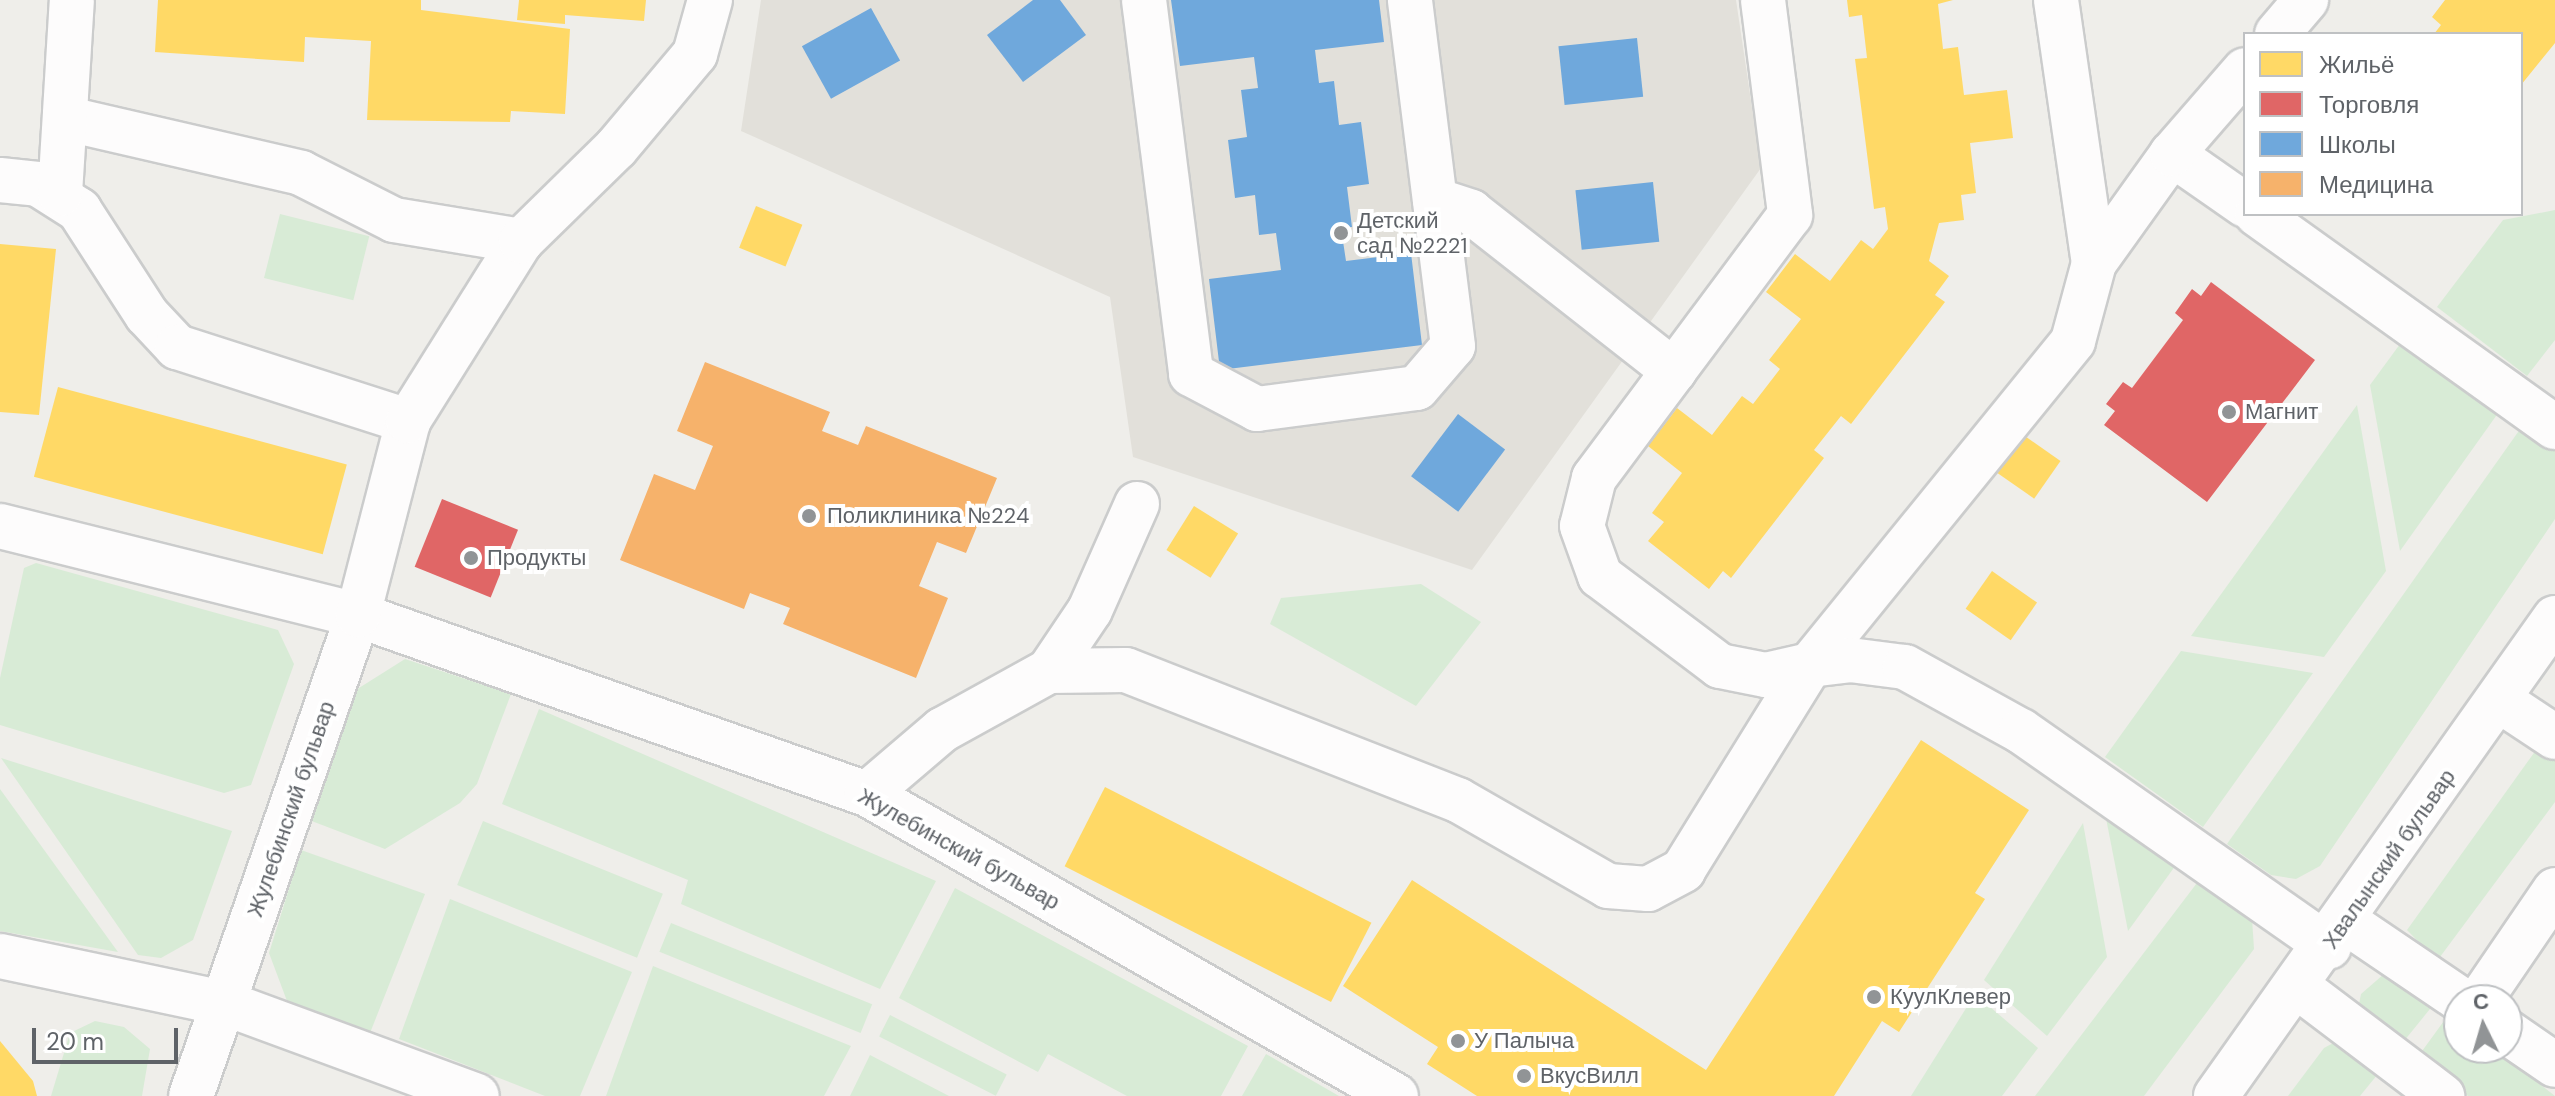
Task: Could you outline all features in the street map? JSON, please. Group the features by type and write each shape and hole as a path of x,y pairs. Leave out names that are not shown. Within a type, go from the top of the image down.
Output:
{"street":[{"path":"60,194 68,119 72,0"},
{"path":"358,615 408,421 521,241 616,148 695,54 710,0"},
{"path":"1144,0 1191,374 1257,409 1417,388 1453,346 1410,0"},
{"path":"1763,0 1790,215 1594,478 1582,526 1600,576 1720,666 1766,675 1850,660 1918,674 2067,761 2338,934 2443,990"},
{"path":"2056,0 2094,263"},
{"path":"2279,32 2306,0"},
{"path":"1049,671 1126,670 1458,800 1608,886 1648,889 1683,870 1810,665 2073,341 2094,263 2172,154 2243,72"},
{"path":"68,119 301,173 394,220 521,241"},
{"path":"2172,154 2243,204"},
{"path":"0,180 60,194 177,347 408,421"},
{"path":"1435,200 1471,212 1674,371"},
{"path":"2260,216 2555,427"},
{"path":"867,794 942,730 1049,671 1090,610 1137,504"},
{"name":"Жулебинский бульвар","path":"0,526 358,615 867,794 1396,1096"},
{"name":"Жулебинский бульвар","path":"191,1096 227,1004 358,615"},
{"name":"Хвалынский бульвар","path":"2216,1096 2338,934 2555,618"},
{"path":"2499,700 2555,737"},
{"path":"2491,984 2555,890"},
{"path":"0,956 227,1004 477,1096"},
{"path":"2298,987 2442,1096"},
{"path":"2523,1043 2555,1065"}],"shaded area":[{"name":"Детский сад №2221","path":"761,0 1736,0 1761,168 1472,570 1133,457 1110,297 741,131"}],"green space":[{"path":"2555,210 2555,340 2527,376 2437,307 2503,220"},
{"path":"280,214 369,236 353,300 264,278"},
{"path":"2403,340 2501,409 2400,551 2370,385"},
{"path":"2357,405 2386,571 2324,657 2191,636"},
{"path":"2523,425 2555,448 2555,519 2320,866 2296,879 2271,875 2227,844"},
{"path":"36,563 278,630 294,664 251,785 224,793 0,725 0,678 24,568"},
{"path":"1421,584 1481,622 1416,706 1270,624 1281,598"},
{"path":"2181,651 2313,673 2203,827 2105,757"},
{"path":"405,659 511,694 477,784 460,803 385,849 309,820 351,693"},
{"path":"539,709 936,881 880,989 681,904 688,880 502,804"},
{"path":"2536,750 2555,751 2555,802 2437,961 2407,930"},
{"path":"1,758 232,831 193,940 161,958 138,955"},
{"path":"0,789 118,952 0,931"},
{"path":"2104,808 2181,858 2128,931"},
{"path":"483,821 663,894 637,958 457,885"},
{"path":"2083,823 2107,957 2047,1036 1984,980"},
{"path":"301,850 425,894 370,1033 287,1001 269,953"},
{"path":"2203,875 2252,918 2254,949 2144,1096 2035,1096"},
{"path":"955,888 1248,1046 1221,1096 1127,1096 1048,1054 1038,1072 899,998"},
{"path":"450,899 632,972 580,1096 545,1096 399,1039"},
{"path":"671,923 872,1004 861,1033 659,952"},
{"path":"653,966 851,1046 824,1096 606,1096"},
{"path":"2384,974 2434,1004 2400,1046 2358,1009 2361,994"},
{"path":"1975,994 2038,1048 2002,1096 1911,1096"},
{"path":"890,1015 1007,1074 996,1096 879,1036"},
{"path":"95,1021 124,1027 150,1049 142,1096 51,1096 70,1033"},
{"path":"2443,1022 2443,1064 2514,1064 2555,1096 2468,1096 2417,1058"},
{"path":"2337,1041 2382,1069 2360,1096 2288,1096 2324,1048"},
{"path":"1266,1054 1339,1096 1242,1096"},
{"path":"870,1055 949,1096 850,1096"}],"building: Жильё":[{"path":"158,0 421,0 421,10 570,29 565,114 511,111 510,122 367,120 371,41 305,37 304,62 155,52"},
{"path":"519,0 646,0 644,21 565,15 565,24 517,20"},
{"path":"1847,0 1953,0 1938,4 1943,49 1958,47 1964,95 2007,90 2013,138 1970,143 1976,193 1961,195 1964,220 1939,223 1929,261 1949,276 1935,295 1945,302 1851,424 1841,416 1814,450 1824,458 1731,578 1723,571 1709,589 1648,541 1664,522 1652,513 1682,473 1648,446 1677,408 1712,435 1742,396 1753,404 1780,369 1769,360 1801,319 1766,292 1795,254 1830,281 1861,240 1873,249 1888,229 1885,207 1874,209 1855,59 1867,58 1862,15 1849,17"},
{"path":"2445,0 2555,0 2555,43 2523,83 2523,32 2436,32 2441,25 2432,17"},
{"path":"756,206 802,225 786,266 739,248"},
{"path":"0,244 56,249 39,415 0,412"},
{"path":"58,387 347,464 323,554 34,477"},
{"path":"2022,434 2061,461 2034,499 1996,472"},
{"path":"1194,506 1238,534 1211,578 1166,550"},
{"path":"1992,571 2037,603 2011,640 1966,609"},
{"path":"1921,740 2029,810 1975,893 1985,899 1899,1032 1882,1021 1834,1096 1477,1096 1427,1064 1438,1047 1343,986 1412,880 1706,1070"},
{"path":"1105,787 1371,923 1331,1002 1065,866"},
{"path":"0,1041 33,1081 37,1096 0,1096"}],"building: Торговля":[{"path":"2211,282 2315,360 2207,502 2104,425 2115,411 2106,404 2123,382 2132,388 2183,320 2175,313 2192,289 2201,296"},
{"path":"442,499 518,530 491,597 415,567"}],"building: Школы":[{"path":"1033,0 1060,0 1086,35 1023,82 987,35"},
{"name":"Детский сад №2221","path":"1171,0 1379,0 1384,42 1315,50 1319,83 1334,81 1339,125 1361,122 1369,184 1347,187 1352,227 1341,228 1346,261 1411,253 1422,345 1220,370 1209,279 1281,270 1276,233 1259,235 1255,195 1235,198 1228,140 1247,137 1241,90 1258,88 1254,57 1180,66"},
{"path":"871,8 900,60 831,99 802,46"},
{"path":"1637,38 1643,97 1565,105 1558,46"},
{"path":"1653,182 1659,242 1582,250 1575,190"},
{"path":"1458,414 1505,450 1458,512 1411,476"}],"building: Медицина":[{"name":"Поликлиника №224","path":"705,362 830,412 822,431 858,445 866,426 997,478 966,553 937,542 919,586 948,598 916,678 783,624 790,608 750,593 744,609 620,560 654,474 695,490 713,446 677,431"}],"place":[{"name":"Детский сад №2221","path":"1341,233"},
{"name":"Магнит","path":"2229,412"},
{"name":"Поликлиника №224","path":"809,516"},
{"name":"Продукты","path":"471,558"},
{"name":"КуулКлевер","path":"1874,997"},
{"name":"У Палыча","path":"1458,1041"},
{"name":"ВкусВилл","path":"1524,1076"}]}
